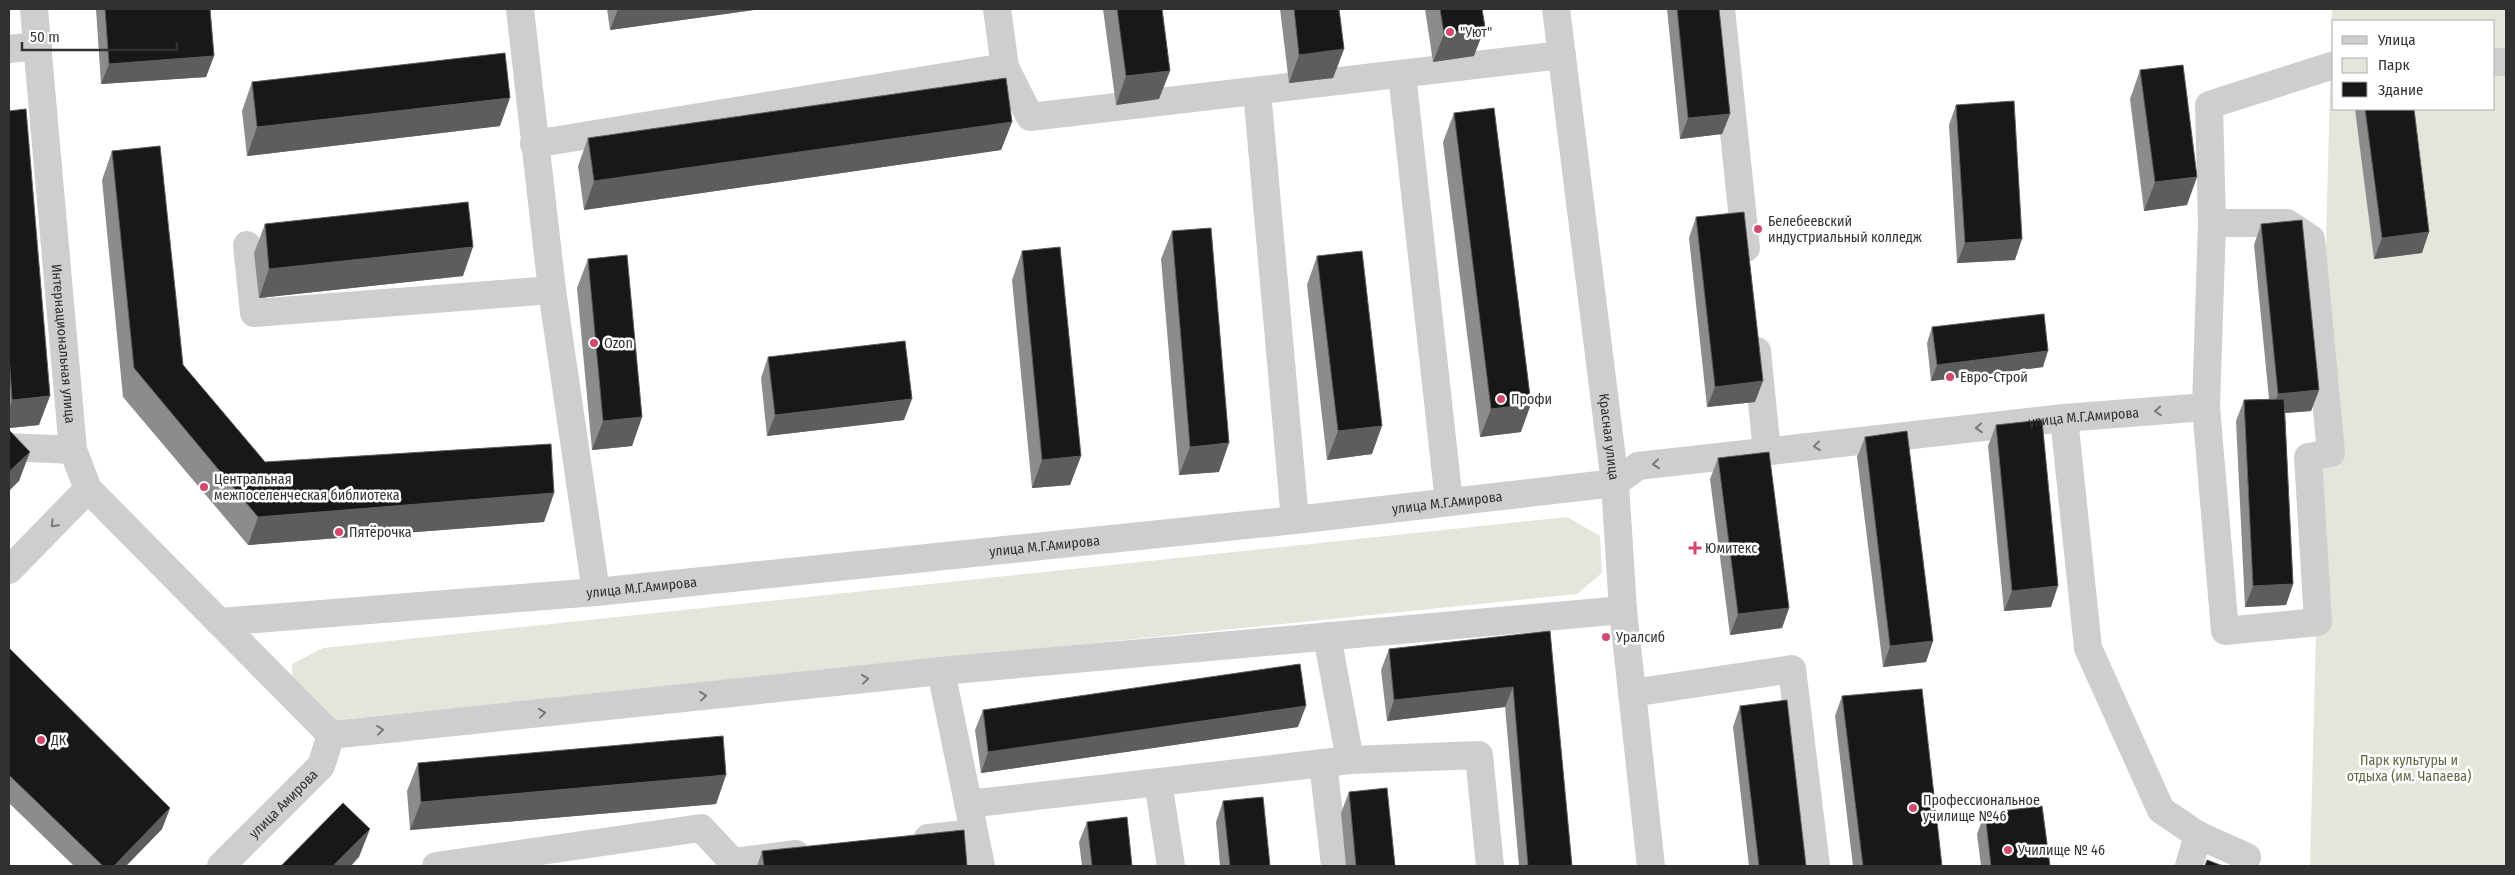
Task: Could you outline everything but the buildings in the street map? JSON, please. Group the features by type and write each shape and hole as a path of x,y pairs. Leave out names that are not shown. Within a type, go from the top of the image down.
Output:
{"street":[{"name":"Интернациональная улица","path":"34,9 73,450 88,489 219,622"},
{"path":"520,9 552,290 596,592"},
{"path":"997,9 1005,67 1030,117 1562,55"},
{"name":"Красная улица","path":"1556,9 1615,483 1623,610 1651,866"},
{"path":"1721,9 1749,275"},
{"path":"9,49 38,46"},
{"path":"2212,223 2287,223 2311,239 2331,453 2308,456 2318,622 2225,631 2206,407 2212,223 2209,105 2332,66"},
{"path":"534,144 1005,67"},
{"path":"1402,74 1449,502"},
{"path":"1257,91 1295,520"},
{"path":"247,245 254,313 552,290"},
{"path":"1754,324 1767,452"},
{"name":"улица М.Г.Амирова","path":"219,622 596,592 1295,520 1615,483 1638,466 2064,418 2206,407"},
{"path":"2064,418 2088,648 2161,810 2198,835 2247,856"},
{"path":"9,447 73,450"},
{"path":"9,570 88,489"},
{"path":"219,622 332,735 941,670 1623,610"},
{"path":"1328,636 1350,760"},
{"path":"1632,693 1792,669 1816,866"},
{"path":"941,670 981,866"},
{"name":"улица Амирова","path":"221,866 321,766 332,735"},
{"path":"968,804 1350,760 1479,755 1490,866"},
{"path":"1323,763 1335,866"},
{"path":"1158,782 1171,866"},
{"path":"436,866 701,828 733,862 820,851"},
{"path":"906,841 974,833"},
{"path":"2189,866 2198,835"}],"green space":[{"name":"Парк культуры и отдыха (им. Чапаева)","path":"2332,9 2506,9 2506,866 2310,866"},
{"path":"1567,517 1600,536 1602,573 1577,594 328,721 293,697 292,664 323,648"}],"place":[{"name":"\"Уют\"","path":"1450,32"},
{"name":"Белебеевский индустриальный колледж","path":"1758,229"},
{"name":"Ozon","path":"594,343"},
{"name":"Евро-Строй","path":"1950,377"},
{"name":"Профи","path":"1501,399"},
{"name":"Центральная межпоселенческая библиотека","path":"204,487"},
{"name":"Пятёрочка","path":"339,532"},
{"name":"Юмитекс","path":"1695,548"},
{"name":"Уралсиб","path":"1606,637"},
{"name":"ДК","path":"41,740"},
{"name":"Профессиональное училище №46","path":"1913,808"},
{"name":"Училище № 46","path":"2008,850"}]}
